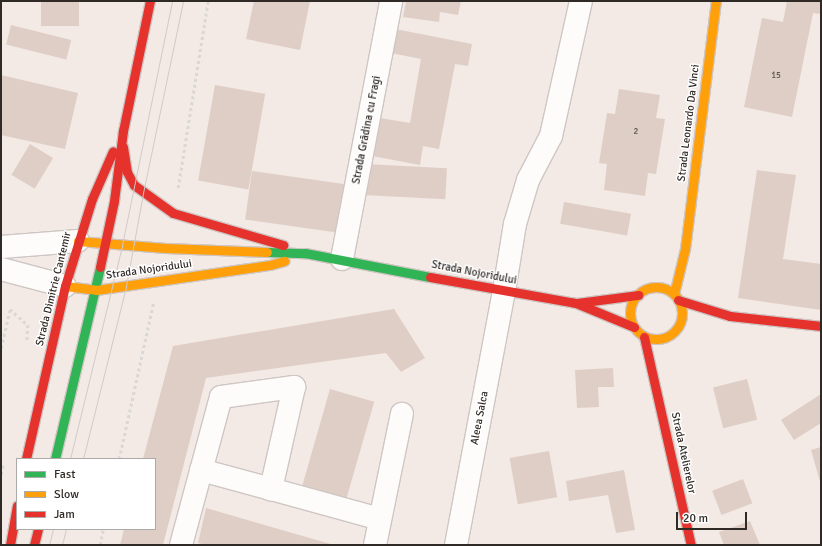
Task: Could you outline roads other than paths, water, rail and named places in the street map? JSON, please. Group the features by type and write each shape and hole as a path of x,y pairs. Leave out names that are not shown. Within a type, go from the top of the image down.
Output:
{"main road":[{"name":"Strada Dimitrie Cantemir","path":"55,458 96,290 114,201 123,131 150,1"},
{"name":"Strada Leonardo Da Vinci","path":"676,297 685,249 716,1"},
{"name":"Strada Dimitrie Cantemir","path":"26,458 65,286 78,241 92,199 123,131"},
{"path":"123,131 123,155 127,172 134,185 157,203 173,213 305,253"},
{"name":"Strada Nojoridului","path":"78,241 174,248 305,253 342,259 504,291 576,303 634,327 644,337"},
{"name":"Strada Leonardo Da Vinci","path":"654,288 667,275 685,249"},
{"name":"Strada Nojoridului","path":"65,286 96,290 270,265 305,253"},
{"path":"576,303 638,294 654,288 667,290 676,297 730,316 821,326"},
{"path":"634,327 630,316 631,304 638,294"},
{"path":"644,337 665,342 684,322 682,311 676,297"},
{"path":"709,319 730,316"},
{"name":"Strada Atelierelor","path":"644,337 691,545"},
{"name":"Strada Atelierelor","path":"657,390 661,367"},
{"path":"10,545 16,512"},
{"path":"34,545 38,530"}],"street":[{"name":"Strada Grădina cu Fragi","path":"342,259 391,1"},
{"name":"Aleea Salca","path":"456,545 504,291 515,224 522,194 551,136 581,1"},
{"path":"1,247 78,241"},
{"path":"1,269 65,286"},
{"path":"181,545 221,396 294,387 271,489"},
{"path":"374,545 402,414"},
{"path":"201,470 380,519"}],"tram line":[{"path":"70,458 122,245 172,1"},
{"path":"83,458 126,286 143,193 183,1"},
{"path":"49,545 53,530"},
{"path":"62,545 66,530"}]}
